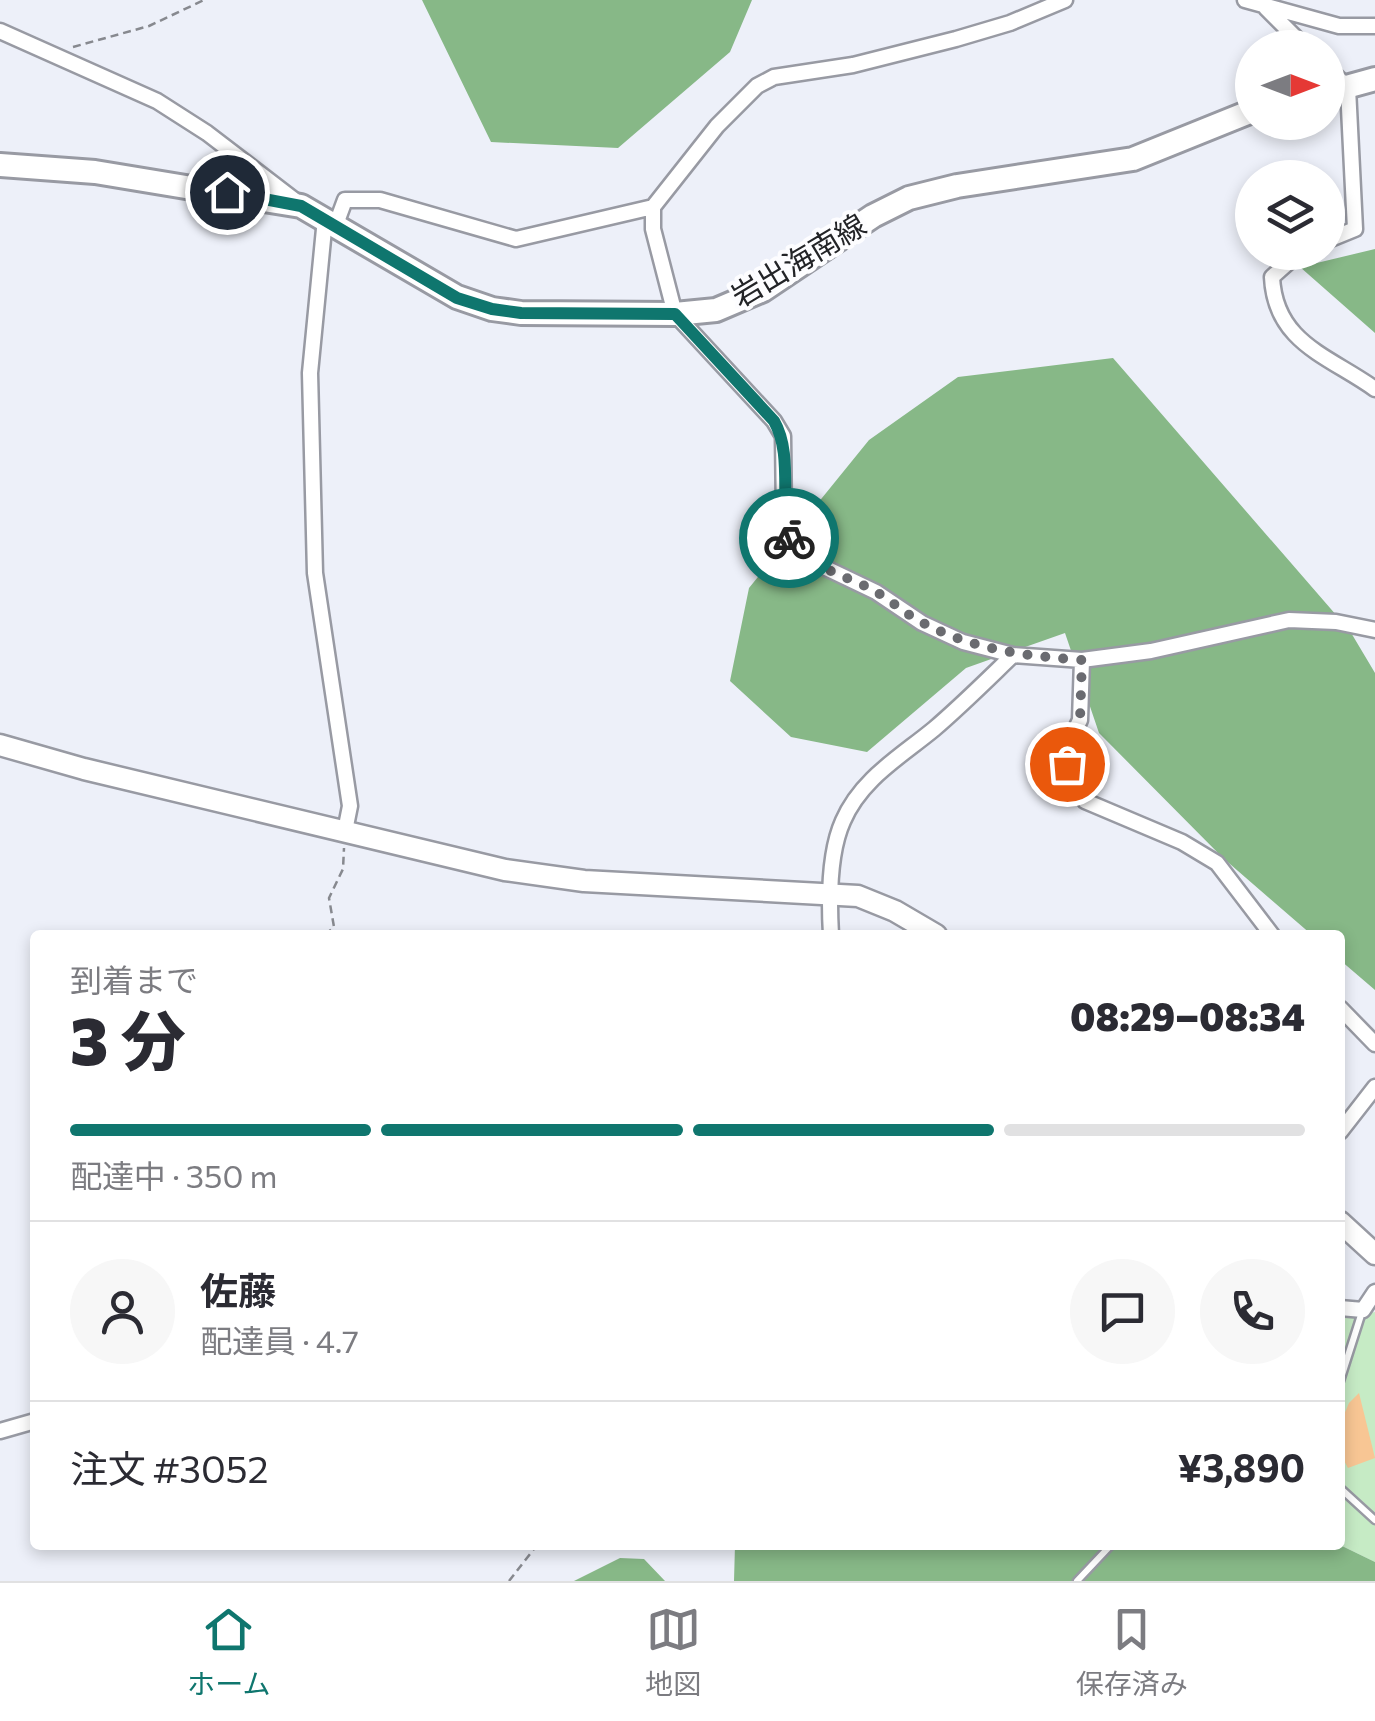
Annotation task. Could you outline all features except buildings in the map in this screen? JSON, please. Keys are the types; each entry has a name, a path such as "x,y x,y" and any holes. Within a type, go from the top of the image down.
{"main road":[{"path":"1345,88 1375,79"},
{"name":"岩出海南線","path":"0,165 95,172 301,206 457,298 492,309 521,313 675,314 716,310 763,290 873,216 908,198 957,186 1133,159 1235,118"}],"street":[{"path":"1065,0 1010,23 956,39 854,64 774,76 757,86 717,126 653,208 653,229 675,314 774,421 782,436 784,517 789,541 807,559 876,592 922,623 963,642 1013,655 1082,660 1151,651 1290,620 1336,622 1375,630"},
{"path":"1246,0 1339,26 1375,26"},
{"path":"1265,7 1288,30"},
{"path":"0,31 157,100 301,206"},
{"path":"1344,140 1355,229 1345,233"},
{"path":"345,832 350,806 315,574 311,391 324,229 335,227 345,200 380,200 516,238 653,208"},
{"path":"1280,270 1272,277 1273,305 1298,337 1326,361 1375,389"},
{"path":"831,930 828,892 840,826 867,783 956,709 1013,655"},
{"path":"1082,660 1080,720 1070,741 1067,764 1085,801 1182,842 1217,864 1268,930"},
{"path":"0,744 84,769 504,870 584,881 858,896 894,910 928,930"},
{"path":"1345,1013 1375,1044"},
{"path":"1345,1126 1375,1087"},
{"path":"1345,1227 1375,1254"},
{"path":"1345,1308 1363,1310 1375,1292"},
{"path":"1,1428 30,1422"}],"lane":[{"path":"1345,1366 1363,1310"},
{"path":"1345,1493 1375,1520"},
{"path":"1078,1581 1106,1550"}],"path":[{"path":"54,56 78,44 149,26 204,0"},
{"path":"331,930 334,927 329,898 343,869 345,832"},
{"path":"509,1581 533,1550"}],"green space":[{"path":"422,0 752,0 730,52 618,148 491,142"},
{"path":"1375,249 1375,333 1303,270 1345,270 1345,256"},
{"path":"1113,358 1350,631 1375,673 1375,990 1345,964 1345,930 1306,930 1223,858 1099,733 1065,633 966,668 867,752 791,737 730,681 749,588 869,440 958,377"},
{"path":"1375,1312 1375,1562 1345,1547 1345,1317"},
{"path":"1345,1547 1375,1562 1375,1581 734,1581 735,1550"},
{"path":"620,1558 644,1559 665,1581 574,1581"}],"way so far":[{"path":"789,538 807,559 876,592 922,623 963,642 1013,655 1082,660 1080,720 1070,741 1067,764"}],"route":[{"path":"227,192 301,206 457,298 492,309 521,313 675,314 774,421 782,436 784,517 789,538"}]}
